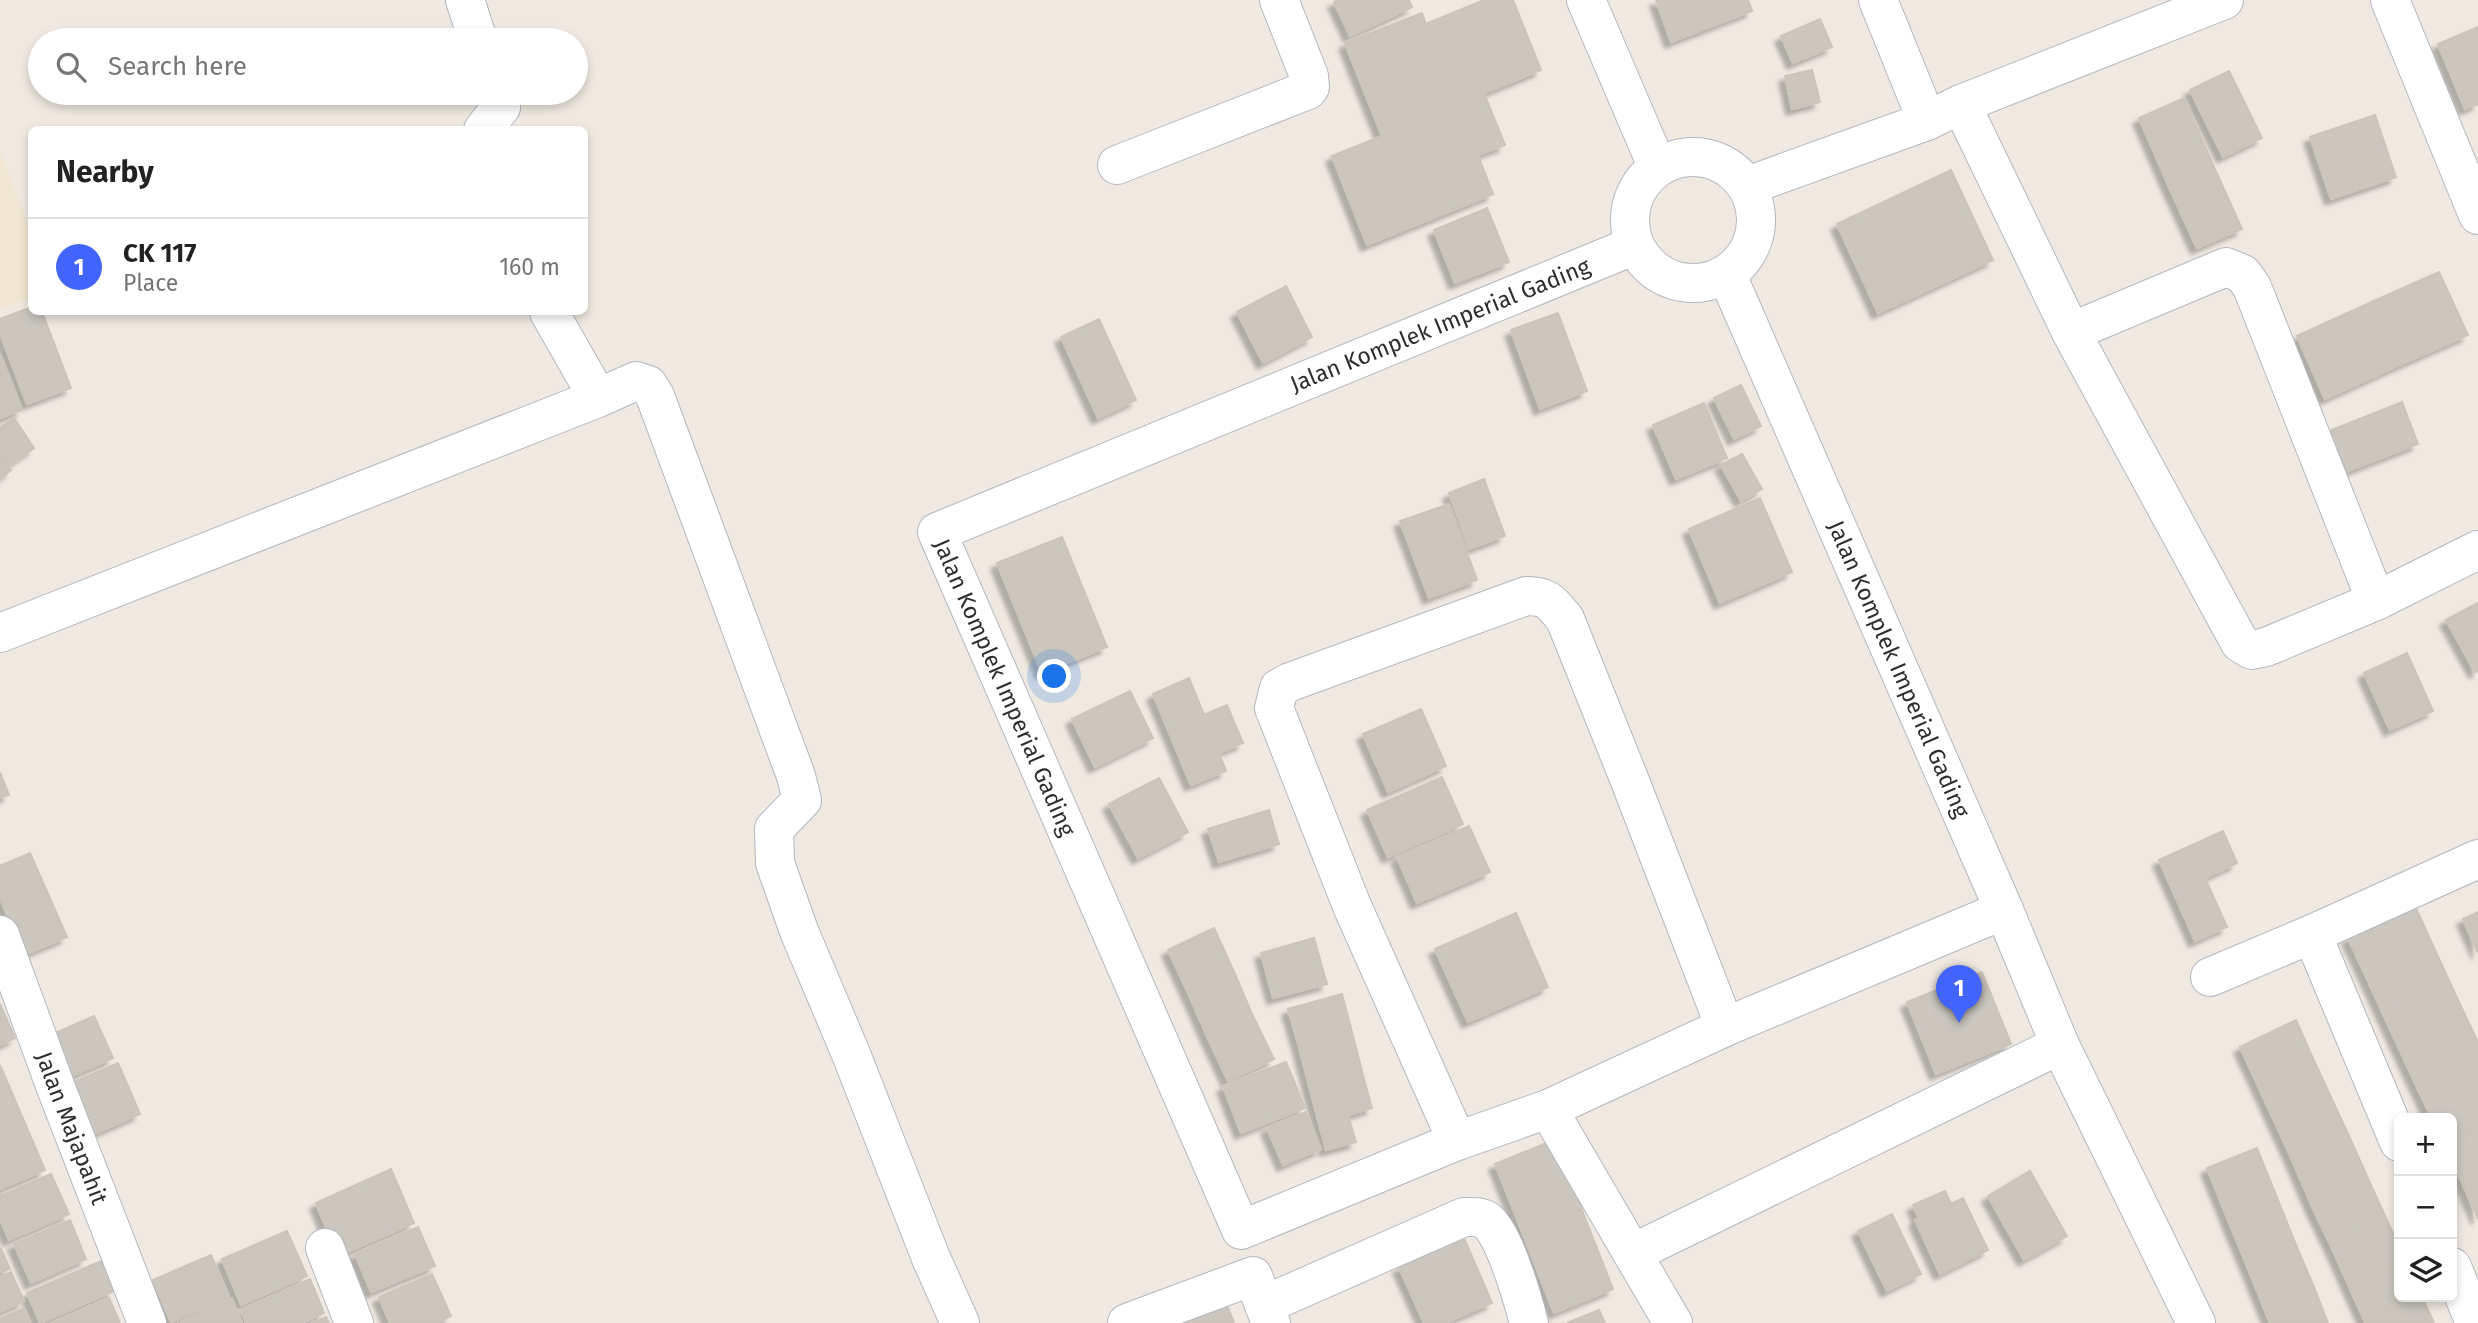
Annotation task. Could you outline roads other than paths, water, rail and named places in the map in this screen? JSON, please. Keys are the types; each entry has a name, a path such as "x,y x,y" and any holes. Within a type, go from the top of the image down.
{"street":[{"path":"465,0 474,28"},
{"path":"1117,165 1308,90 1309,76 1279,0"},
{"path":"1586,0 1657,166"},
{"path":"1878,0 1927,121"},
{"path":"1747,186 1927,121 2144,15 2224,0"},
{"path":"2390,0 2478,215"},
{"path":"1961,104 2071,332 2241,643 2252,649 2266,647 2376,601 2478,550"},
{"path":"486,126 500,105"},
{"path":"1689,155 1723,162 1747,186 1756,210 1755,235 1745,258 1727,275 1692,285 1657,274 1633,246 1628,216 1637,187 1657,166 1689,155"},
{"name":"Jalan Komplek Imperial Gading","path":"1633,246 937,532 1241,1230 1457,1141 1548,1109 1725,1027 2004,910"},
{"path":"2071,332 2226,267 2243,274 2252,287 2376,601"},
{"name":"Jalan Komplek Imperial Gading","path":"1727,275 2004,910 2060,1045 2196,1323"},
{"path":"551,315 598,398"},
{"path":"0,633 636,381 648,385 796,776 802,800 774,829 775,863 799,931 851,1054 931,1258 960,1323"},
{"path":"1457,1141 1352,906 1274,708 1279,688 1290,682 1526,596 1542,596 1553,604 1565,619 1725,1027"},
{"path":"2210,977 2478,859"},
{"path":"2312,933 2394,1130"},
{"name":"Jalan Majapahit","path":"0,935 147,1323"},
{"path":"1633,1253 2060,1045"},
{"path":"1548,1109 1673,1323"},
{"path":"1127,1323 1263,1301 1464,1217 1475,1216 1485,1219 1497,1233 1511,1265 1528,1323"},
{"path":"325,1248 354,1323"},
{"path":"2457,1279 2475,1323"}],"place":[{"name":"CK 117","path":"1959,1023"}]}
